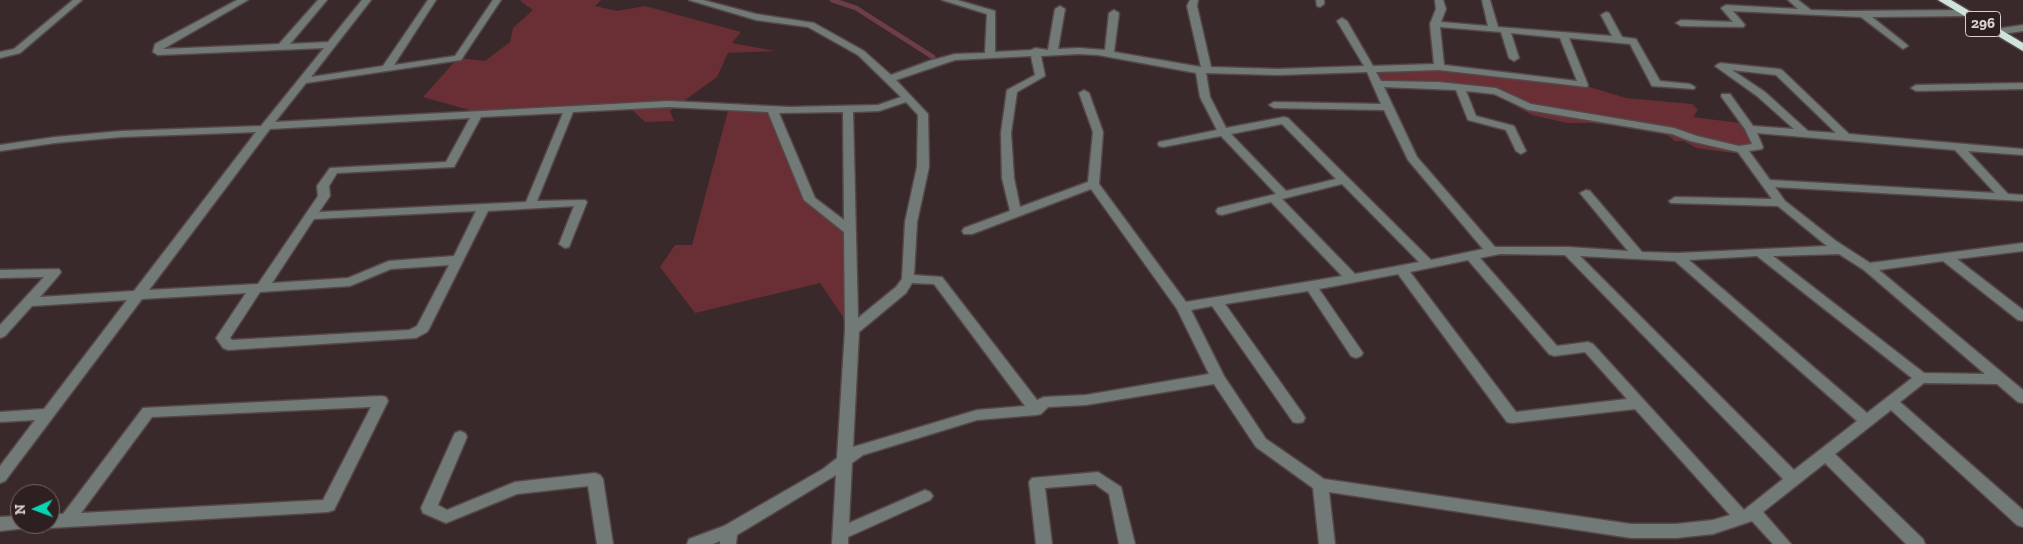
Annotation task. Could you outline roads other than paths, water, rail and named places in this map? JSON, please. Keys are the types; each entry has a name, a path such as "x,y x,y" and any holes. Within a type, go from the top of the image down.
{"highway":[{"name":"296","path":"1943,0 2023,48"}],"street":[{"path":"0,55 17,51 78,0"},
{"path":"244,0 158,46 158,52 331,45"},
{"path":"282,47 323,0"},
{"path":"0,477 265,127 367,0"},
{"path":"386,69 432,0"},
{"path":"302,81 458,58 497,0"},
{"path":"693,0 756,18 810,25 835,37 860,53 890,79 923,114 923,167 910,222 908,279 901,290 852,330"},
{"path":"946,0 980,8 992,13 990,54"},
{"path":"1194,0 1192,6 1204,70 1205,97 1223,132 1278,197 1352,279"},
{"path":"1438,0 1441,9 1434,24 1439,67"},
{"path":"1486,0 1514,58"},
{"path":"1735,0 1746,9"},
{"path":"1792,0 1810,13"},
{"path":"1681,23 1740,25 1726,8 1810,13 1965,13"},
{"path":"1053,51 1060,9"},
{"path":"1108,54 1114,13"},
{"path":"1863,14 1903,46"},
{"path":"1606,15 1618,39"},
{"path":"1342,21 1370,69 1412,158 1492,252"},
{"path":"1434,24 1633,41 1656,84 1690,87"},
{"path":"1996,32 2023,28"},
{"path":"890,79 932,63 955,57 1079,51 1204,70 1278,72 1439,67 1583,85 1562,34"},
{"path":"1016,213 1008,178 1006,133 1012,90 1040,76 1035,52"},
{"path":"1805,134 1761,94 1720,66 1779,72 1846,137"},
{"path":"1376,84 1460,88 1496,92 1528,107 1674,131 1694,139 1744,150"},
{"path":"1916,88 2023,86"},
{"path":"1460,88 1472,118 1510,128 1521,150"},
{"path":"1084,93 1098,132 1093,184 1183,307 1218,378 1261,443 1320,485 1631,531 1676,531 1713,527 1747,514 1920,378"},
{"path":"1726,96 1750,129 1758,146 1744,147 1744,150"},
{"path":"0,148 55,140 121,134 669,104 772,109 879,108 908,98"},
{"path":"1274,105 1388,106"},
{"path":"772,109 810,200 851,231"},
{"path":"848,109 852,330 843,460 840,539 925,496"},
{"path":"530,205 569,110"},
{"path":"477,115 450,165 334,170 323,186 324,196 223,338 228,345 411,335 422,329 484,207"},
{"path":"1163,144 1284,120 1428,264"},
{"path":"1750,129 2023,152"},
{"path":"1959,147 2005,196"},
{"path":"1744,150 1781,203 1841,250 1868,268 2023,398"},
{"path":"1222,211 1344,180"},
{"path":"1767,183 2023,198"},
{"path":"968,231 1093,184"},
{"path":"1586,194 1639,256"},
{"path":"1675,200 1781,203"},
{"path":"310,216 581,202 565,244"},
{"path":"1868,268 2023,247"},
{"path":"1183,307 1352,279 1492,252 1532,250 1678,257 1841,250"},
{"path":"1568,251 1793,479"},
{"path":"1760,252 1920,378 2000,379"},
{"path":"1470,256 1554,351 1588,347 1638,403 1747,514 1783,544"},
{"path":"1678,257 1867,421"},
{"path":"1946,257 2023,317"},
{"path":"28,302 350,282 389,265 458,260"},
{"path":"1402,270 1512,418 1638,403"},
{"path":"0,274 55,272 0,333"},
{"path":"908,279 938,280 1036,410"},
{"path":"1311,286 1356,353"},
{"path":"1216,302 1298,418"},
{"path":"695,544 729,538 828,473 843,460 858,452 977,415 1036,410 1044,402 1086,400 1218,378"},
{"path":"60,520 328,506 381,401 148,412 67,520"},
{"path":"1891,402 2023,520"},
{"path":"0,417 48,414"},
{"path":"460,437 429,508 446,517 514,488 595,479 605,544"},
{"path":"1825,454 1917,544"},
{"path":"1044,544 1037,482 1098,478 1116,490 1127,544"},
{"path":"1320,485 1327,544"}],"waterway":[{"path":"832,0 856,8 933,57"}]}
